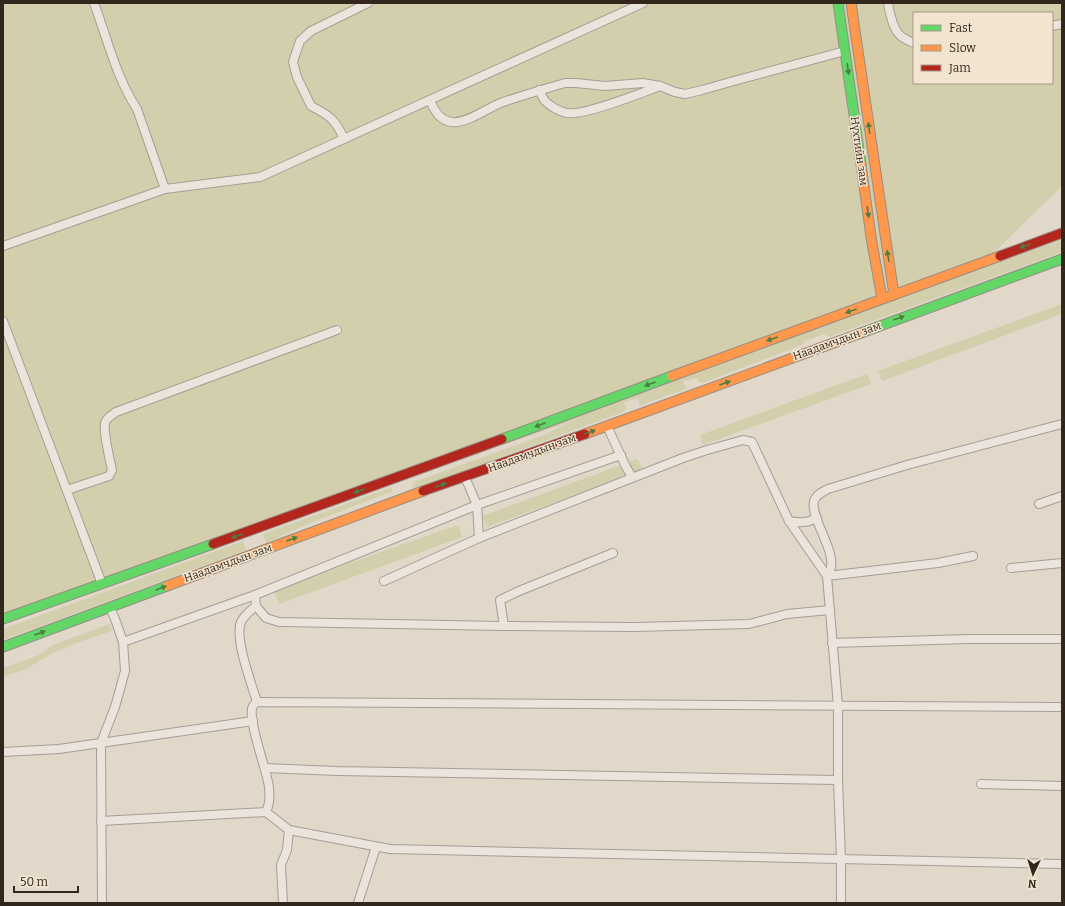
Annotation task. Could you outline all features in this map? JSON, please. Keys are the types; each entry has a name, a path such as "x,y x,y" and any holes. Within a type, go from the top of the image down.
{"main road":[{"name":"Нүхтийн зам","path":"838,3 871,237 882,299"},
{"name":"Нүхтийн зам","path":"851,3 894,295"},
{"name":"Наадамчдын зам","path":"3,619 102,584 400,488 465,477 608,426 701,392 814,337 882,299 1062,233"},
{"name":"Наадамчдын зам","path":"3,647 110,608 622,394 691,378 814,337 1062,259"},
{"path":"691,378 701,392"},
{"path":"622,394 632,403 631,417"}],"street":[{"path":"94,3 120,77 130,99 137,109 165,189"},
{"path":"344,139 339,127 332,118 325,112 311,106 297,77 293,62 300,41 311,31 368,3"},
{"path":"3,246 165,189 260,177 644,3"},
{"path":"888,3 888,9 898,33 903,38 913,43"},
{"path":"430,100 437,114 442,118 449,121 461,122 471,119 502,103 565,83 605,86 643,82 686,94 845,51"},
{"path":"539,90 546,102 567,113 592,109 660,86"},
{"path":"3,321 102,584"},
{"path":"67,490 109,476 112,470 105,434 105,423 109,417 116,412 337,330"},
{"path":"827,576 831,568 830,553 814,510 814,501 819,494 828,489 907,465 1062,424"},
{"path":"608,426 632,477"},
{"path":"384,581 479,538 632,477 707,450 743,440 749,441 754,445 789,521 827,576 838,706 838,780 842,859 841,903"},
{"path":"123,642 256,595 477,505 621,455"},
{"path":"465,477 477,505 479,538"},
{"path":"1039,504 1062,496"},
{"path":"789,521 800,523 810,522 817,518"},
{"path":"504,626 500,600 612,553"},
{"path":"827,576 938,563 973,556"},
{"path":"1011,568 1062,562"},
{"path":"256,595 256,606 266,618 279,622 634,627 749,624 787,614 830,610"},
{"path":"256,606 244,616 240,624 240,641 258,702"},
{"path":"102,903 101,743 115,707 125,671 123,642 110,608"},
{"path":"832,643 969,639 1062,639"},
{"path":"266,812 270,798 269,787 251,713 253,706 258,702 1062,707"},
{"path":"3,752 59,749 253,721"},
{"path":"265,768 337,771 838,780"},
{"path":"981,784 1062,786"},
{"path":"101,821 266,812 289,830 390,850 1062,864"},
{"path":"283,903 282,865 287,850 289,830"},
{"path":"358,903 376,847"}],"shaded area":[{"path":"3,3 1062,3 1062,186 975,271 1062,240 1062,252 829,337 824,334 805,341 803,345 703,383 699,382 696,378 683,382 688,388 639,406 637,398 624,403 626,409 623,412 415,489 412,488 414,482 541,436 576,420 3,616"},
{"path":"1062,304 1062,314 882,381 878,371"},
{"path":"867,374 871,384 703,445 700,435"},
{"path":"637,459 644,470 487,527 482,516"},
{"path":"392,487 391,492 305,525 266,543 263,534"},
{"path":"455,526 459,527 462,537 279,604 274,592 346,564"},
{"path":"243,541 246,550 3,640 3,629"},
{"path":"109,624 112,631 55,652 26,669 3,677 3,668 37,656 53,645"}],"traffic: fast":[{"path":"838,3 861,164"},
{"path":"861,333 1062,259"},
{"path":"502,439 672,376"},
{"path":"3,619 213,544"},
{"path":"3,647 167,586"}],"traffic: slow":[{"path":"851,3 894,295"},
{"path":"861,164 871,237 882,299"},
{"path":"672,376 1000,256"},
{"path":"585,434 861,333"},
{"path":"167,586 423,491"}],"traffic: jam":[{"path":"1000,256 1062,233"},
{"path":"423,491 585,434"},
{"path":"213,544 502,439"}]}
